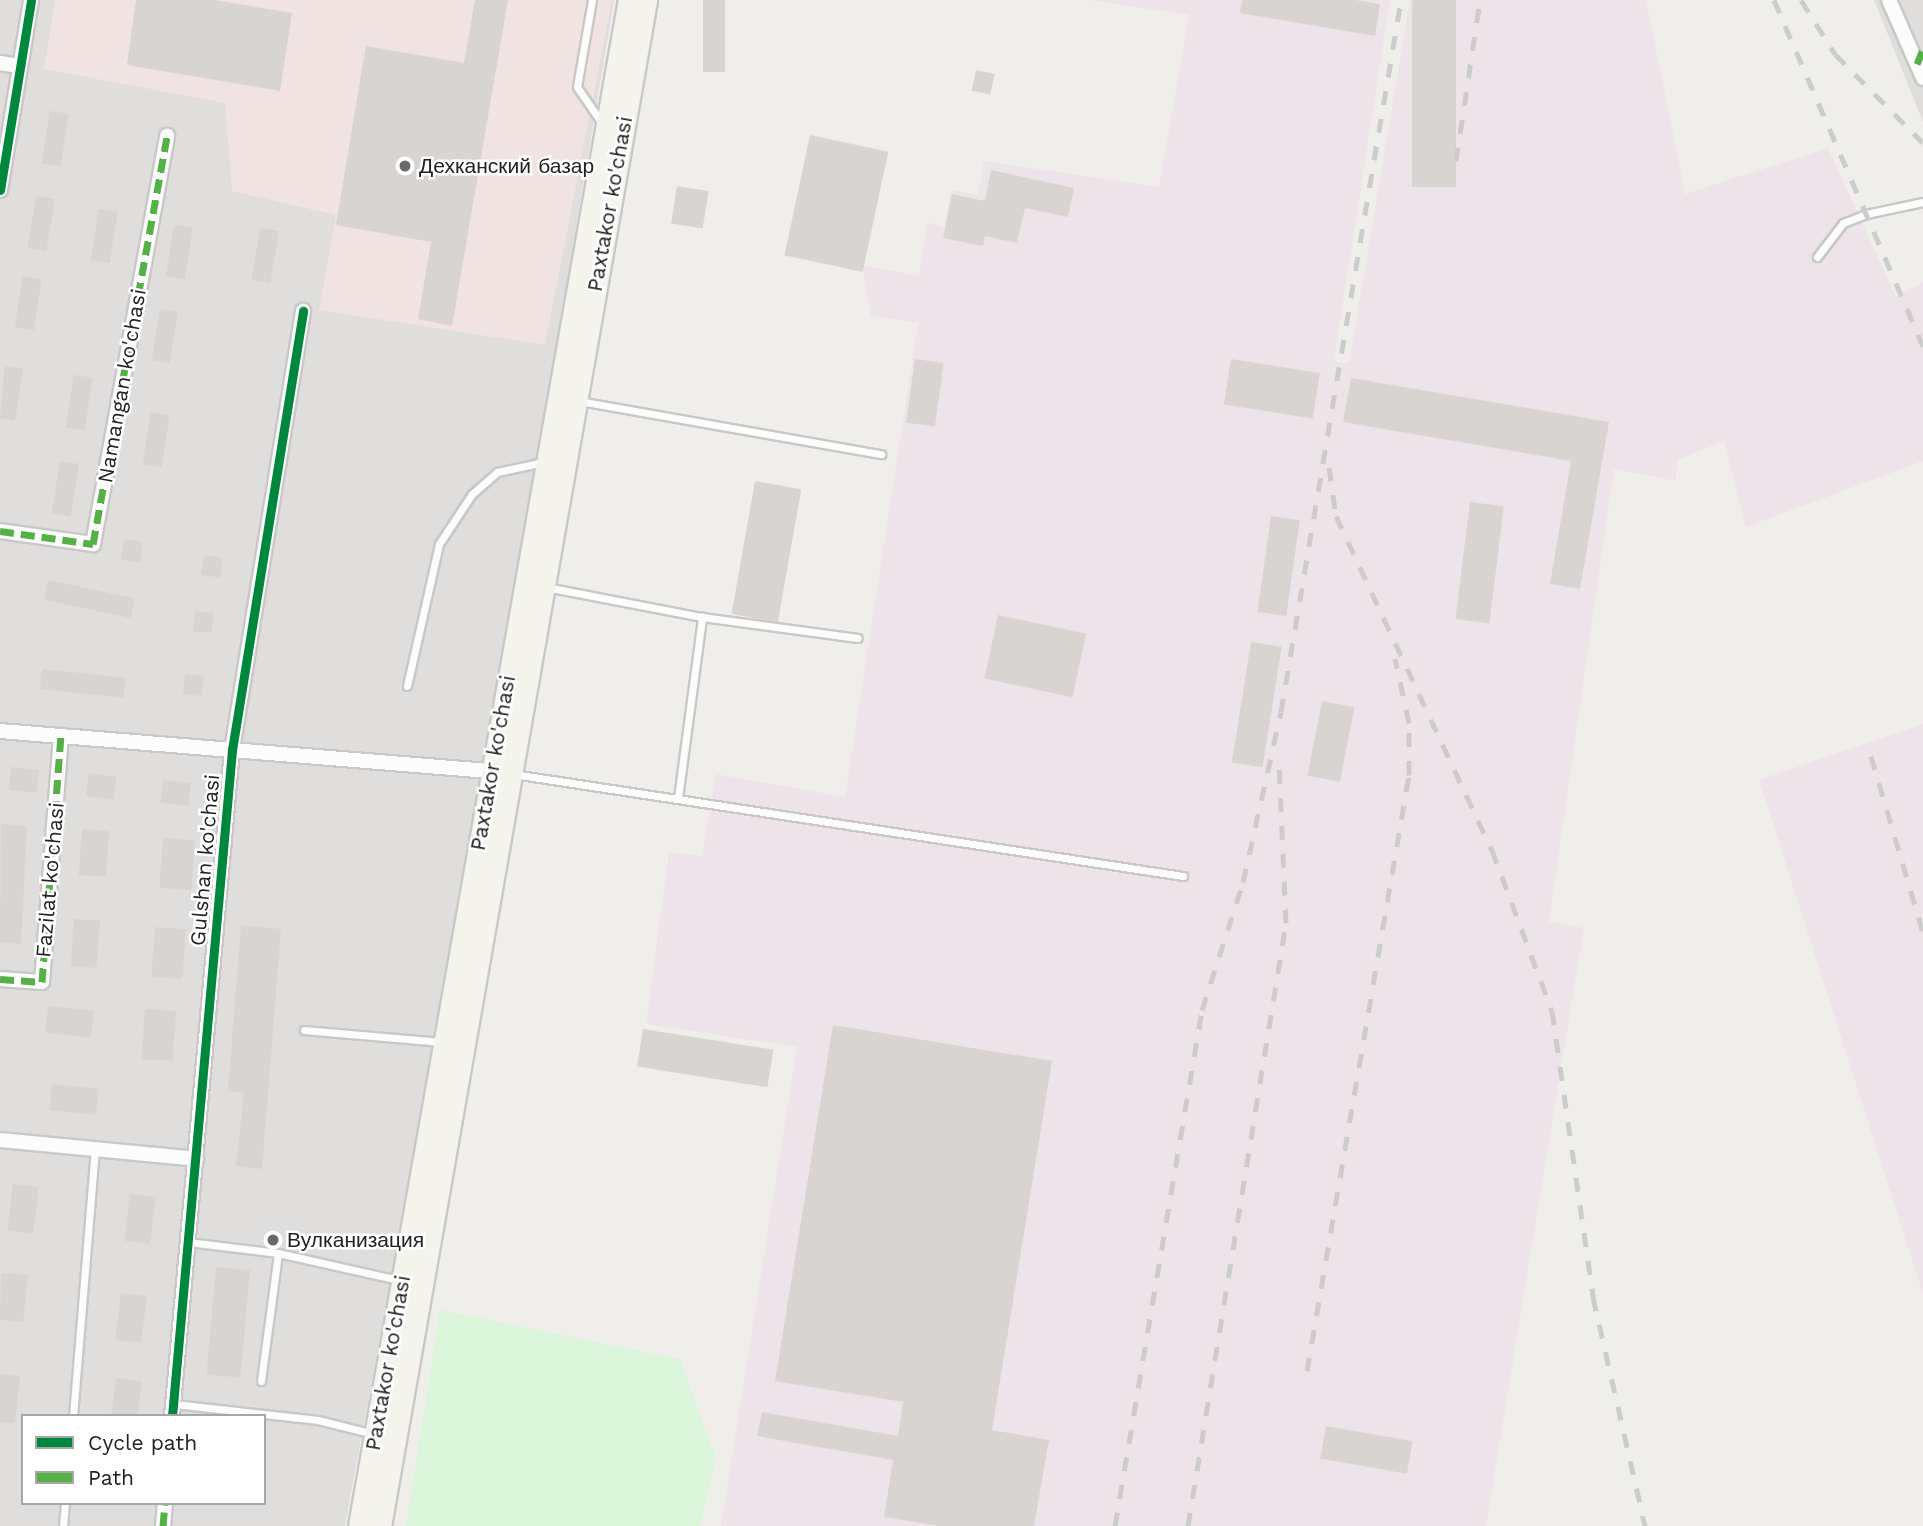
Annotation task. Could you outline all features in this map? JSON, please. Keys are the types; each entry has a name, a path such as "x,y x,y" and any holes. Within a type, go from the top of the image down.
{"main road":[{"name":"Paxtakor ko'chasi","path":"380,1526 548,461 629,0"},
{"name":"Paxtakor ko'chasi","path":"359,1526 445,1042 500,772 542,586 646,0"}],"street":[{"path":"0,190 31,0"},
{"path":"1889,0 1923,78"},
{"path":"1917,64 1923,49"},
{"path":"0,63 19,66"},
{"name":"Namangan ko'chasi","path":"0,531 93,544 167,136"},
{"name":"Gulshan ko'chasi","path":"173,1410 232,750 303,311"},
{"path":"0,731 500,772"},
{"name":"Fazilat ko'chasi","path":"0,979 42,982 61,736"},
{"path":"0,1140 195,1159"},
{"path":"163,1526 165,1505"}],"lane":[{"path":"592,0 577,87 605,128"},
{"path":"1817,257 1843,223 1866,214 1923,202"},
{"path":"575,400 881,454"},
{"path":"407,687 439,544 472,494 497,472 548,461"},
{"path":"542,586 702,617 858,638"},
{"path":"678,799 702,617"},
{"path":"500,772 1183,876"},
{"path":"304,1030 445,1042"},
{"path":"73,1414 95,1149"},
{"path":"188,1242 278,1254 403,1281"},
{"path":"261,1381 278,1254"},
{"path":"173,1410 231,1414"},
{"path":"266,1416 318,1420 374,1434"},
{"path":"63,1526 65,1505"}],"shaded area":[{"path":"0,0 614,0 493,725 345,1526 0,1526"},
{"name":"Дехканский базар","path":"55,0 612,0 545,345 319,310 336,215 232,191 225,103 44,69"},
{"path":"1089,0 1390,0 1334,361 1349,363 1410,0 1646,0 1685,194 1828,148 1896,297 1923,282 1923,461 1746,527 1724,441 1677,460 1676,481 1614,469 1549,922 1584,928 1486,1526 721,1526 797,1047 646,1024 669,852 702,856 716,774 845,797 918,323 871,316 862,265 919,276 927,222 944,228 951,190 978,195 984,161 1159,187 1189,15"},
{"path":"1874,0 1923,0 1923,122"},
{"path":"1923,724 1923,1294 1759,780"}],"green space":[{"path":"440,1310 680,1359 716,1459 700,1526 406,1526"}],"building":[{"path":"136,0 214,0 292,13 280,91 127,65"},
{"path":"475,0 508,0 452,326 418,319 431,242 336,225 366,46 464,63"},
{"path":"703,0 725,0 725,72 703,72"},
{"path":"1242,0 1355,0 1380,4 1375,36 1240,13"},
{"path":"1412,0 1456,0 1456,187 1412,187"},
{"path":"976,70 995,74 990,94 972,91"},
{"path":"50,111 69,114 60,166 42,163"},
{"path":"810,135 888,152 863,272 784,255"},
{"path":"991,170 1074,188 1068,217 1025,208 1017,243 985,236 983,246 943,238 952,194 985,201"},
{"path":"677,186 709,191 703,229 671,224"},
{"path":"36,196 55,199 46,251 28,248"},
{"path":"99,209 118,212 110,263 91,260"},
{"path":"174,225 193,228 185,279 166,276"},
{"path":"260,228 279,231 270,283 252,280"},
{"path":"23,276 42,279 34,330 15,327"},
{"path":"160,309 178,312 170,363 152,360"},
{"path":"915,359 944,363 935,426 906,422"},
{"path":"1231,359 1320,373 1313,419 1224,404"},
{"path":"5,366 23,369 15,421 0,418"},
{"path":"74,375 93,378 84,430 66,427"},
{"path":"1351,378 1609,422 1580,589 1550,584 1571,461 1343,422"},
{"path":"151,412 170,415 161,467 143,464"},
{"path":"60,461 79,464 70,516 52,513"},
{"path":"755,481 801,489 778,622 732,614"},
{"path":"1470,502 1504,506 1489,623 1456,619"},
{"path":"1271,516 1300,520 1286,616 1258,612"},
{"path":"124,539 143,542 139,563 121,560"},
{"path":"204,555 223,558 220,578 201,575"},
{"path":"48,580 135,599 131,618 44,600"},
{"path":"195,611 214,613 212,633 193,631"},
{"path":"998,615 1086,634 1073,697 984,679"},
{"path":"1251,642 1282,647 1263,767 1232,762"},
{"path":"42,669 126,678 123,698 40,689"},
{"path":"185,674 204,676 202,696 183,694"},
{"path":"1322,701 1354,707 1340,782 1307,776"},
{"path":"11,767 39,770 36,793 9,790"},
{"path":"89,773 117,777 114,800 86,796"},
{"path":"163,780 191,783 188,806 161,803"},
{"path":"1,824 27,826 21,944 0,942"},
{"path":"82,829 109,831 106,877 79,875"},
{"path":"163,838 195,840 191,890 160,888"},
{"path":"74,919 100,921 97,968 71,966"},
{"path":"241,925 281,929 262,1169 236,1166 244,1092 228,1091"},
{"path":"155,927 186,929 182,979 152,977"},
{"path":"48,1006 94,1011 91,1038 45,1033"},
{"path":"145,1009 176,1011 172,1061 142,1059"},
{"path":"833,1025 1052,1061 992,1430 1049,1440 1034,1526 938,1526 884,1517 893,1460 757,1436 762,1412 898,1436 903,1402 775,1381"},
{"path":"643,1029 773,1050 767,1087 637,1067"},
{"path":"52,1084 99,1089 96,1115 49,1110"},
{"path":"13,1184 39,1187 33,1234 7,1231"},
{"path":"130,1194 156,1197 150,1244 124,1241"},
{"path":"216,1267 250,1270 240,1378 207,1375"},
{"path":"1,1273 28,1275 23,1322 0,1320"},
{"path":"121,1293 147,1296 141,1343 115,1340"},
{"path":"0,1374 20,1376 15,1423 0,1422"},
{"path":"116,1378 142,1381 138,1414 112,1414"},
{"path":"1326,1426 1413,1441 1407,1474 1320,1458"}],"railway":[{"path":"1115,1526 1202,1010 1243,882 1281,712 1401,0"},
{"path":"1456,161 1480,0"},
{"path":"1774,0 1923,346"},
{"path":"1801,0 1835,54 1923,143"},
{"path":"1329,467 1336,516 1492,850 1552,1011 1593,1297 1645,1526"},
{"path":"1307,1371 1409,775 1409,723 1395,659"},
{"path":"1871,756 1923,933"},
{"path":"1188,1526 1286,923 1279,761"}],"marked path":[{"path":"1917,64 1923,49"},
{"path":"0,531 93,544 167,136"},
{"path":"0,979 42,982 61,736"},
{"path":"163,1526 165,1505"}],"cycle path":[{"path":"0,190 31,0"},
{"path":"172,1414 232,750 303,311"}],"place":[{"name":"Дехканский базар","path":"405,166"},
{"name":"Вулканизация","path":"273,1240"}]}
